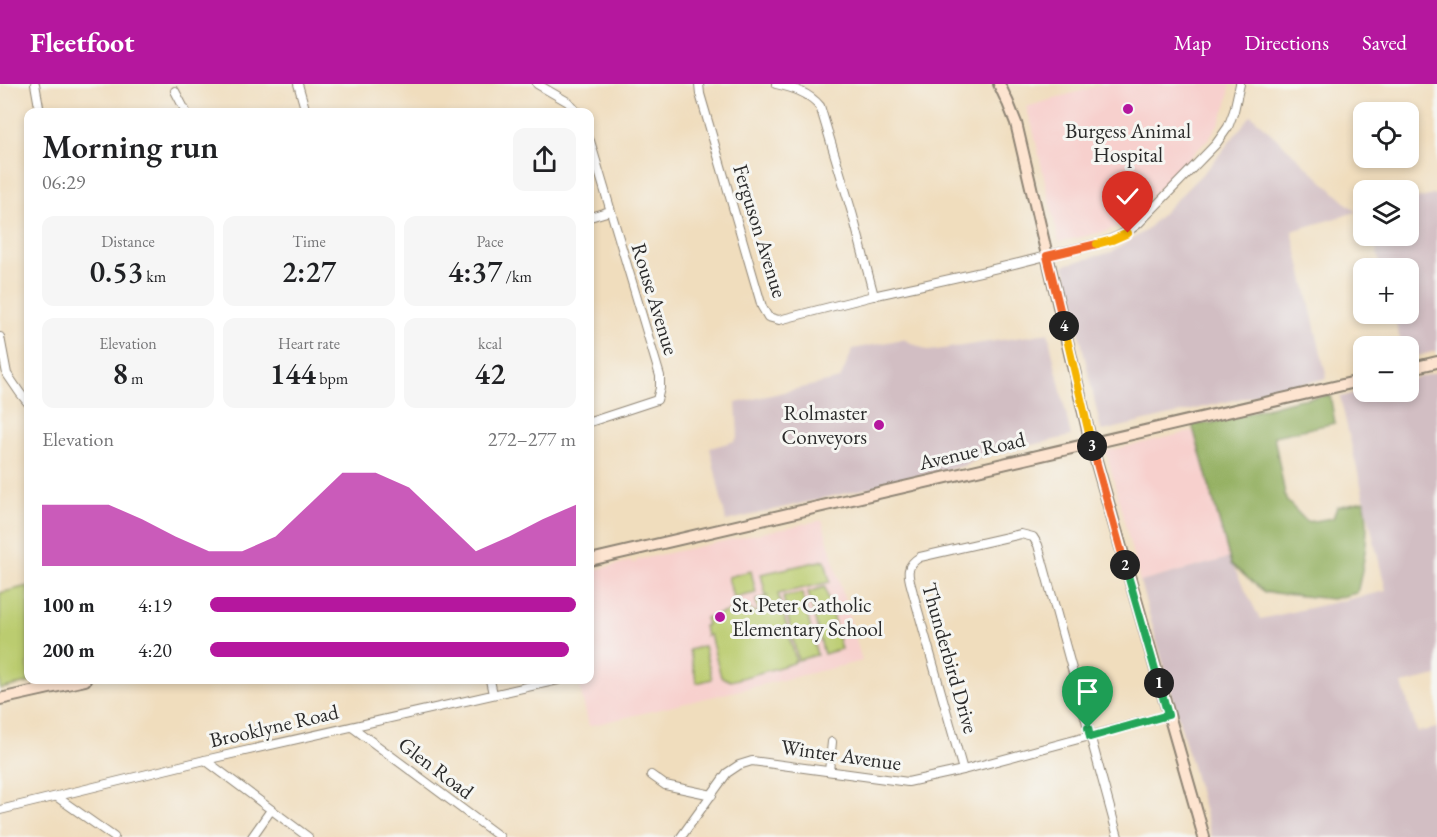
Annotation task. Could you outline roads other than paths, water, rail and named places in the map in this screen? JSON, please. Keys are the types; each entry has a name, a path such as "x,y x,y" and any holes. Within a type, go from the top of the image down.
{"street":[{"path":"34,84 39,108"},
{"path":"298,84 305,108"},
{"path":"537,84 568,102 573,108"},
{"name":"Ferguson Avenue","path":"699,84 762,307 768,317 779,320 1030,261 1112,240 1128,233 1216,144 1228,127 1240,84"},
{"path":"776,84 807,94 820,106 874,296"},
{"path":"999,84 1016,123 1091,443 1204,837"},
{"path":"175,91 184,108"},
{"name":"Rouse Avenue","path":"594,155 660,376 657,400 594,421"},
{"path":"594,216 610,211"},
{"path":"0,337 7,374 24,398"},
{"path":"1419,366 1437,362"},
{"name":"Avenue Road","path":"594,559 1353,383"},
{"name":"Thunderbird Drive","path":"963,770 908,571 912,562 920,557 1020,534 1033,537 1038,545 1118,837"},
{"path":"0,699 67,684"},
{"path":"491,684 492,694"},
{"name":"Brooklyne Road","path":"0,810 205,760 539,684"},
{"name":"Winter Avenue","path":"681,837 727,773 739,765 752,761 908,782 963,770 1168,715"},
{"name":"Glen Road","path":"352,727 500,837"},
{"path":"829,771 832,742"},
{"path":"205,760 308,837"},
{"path":"651,775 665,786 712,795"},
{"path":"57,797 114,837"},
{"path":"252,837 271,810"}],"place":[{"name":"Burgess Animal Hospital","path":"1128,109"},
{"name":"Rolmaster Conveyors","path":"879,425"},
{"name":"St. Peter Catholic Elementary School","path":"720,617"}]}
